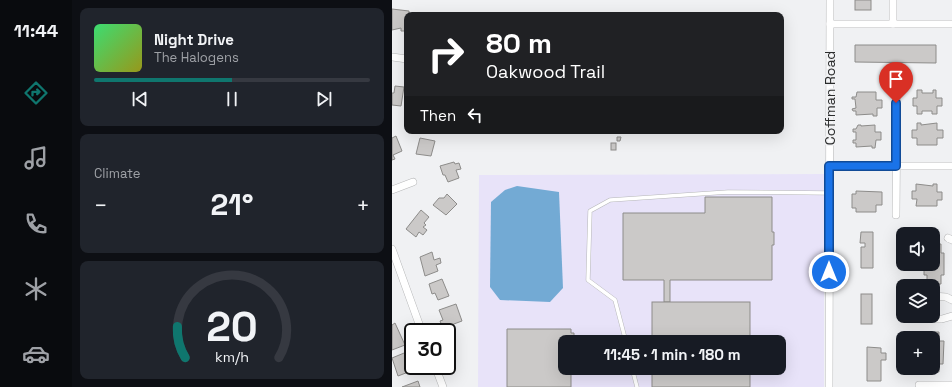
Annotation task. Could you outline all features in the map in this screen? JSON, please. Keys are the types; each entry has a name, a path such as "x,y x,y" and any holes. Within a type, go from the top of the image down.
{"street":[{"name":"Coffman Road","path":"828,387 830,0"},
{"path":"893,0 893,24"},
{"path":"830,24 952,24"},
{"path":"392,57 404,59"},
{"path":"896,90 896,215"},
{"path":"829,166 952,166"},
{"path":"392,190 413,182"},
{"path":"392,249 419,323"},
{"path":"940,296 952,300"},
{"path":"940,319 952,316"},
{"path":"438,375 442,387"},
{"path":"919,385 952,385"}],"lane":[{"path":"624,335 615,300 588,280 590,210 610,200 728,192 829,193"},
{"path":"634,375 637,387"}],"shaded area":[{"path":"824,174 824,387 478,387 479,175"}],"water":[{"path":"517,186 559,192 563,288 550,302 500,300 490,287 491,202 505,190"}],"building":[{"path":"855,0 871,0 871,10 855,10"},
{"path":"392,9 409,11 404,12 404,31 401,31 401,28 392,30"},
{"path":"855,45 936,45 936,63 855,62"},
{"path":"395,86 404,87 401,106 392,105 392,93 394,93"},
{"path":"917,90 922,90 922,93 933,93 933,90 936,90 936,98 942,98 942,106 937,106 937,114 932,114 932,111 922,111 922,114 917,114 917,106 913,106 913,98 917,98"},
{"path":"857,92 876,92 876,100 882,100 882,108 877,108 877,116 873,116 873,114 856,115 856,111 853,111 852,109 856,108 855,99 852,99 852,97 856,97"},
{"path":"917,123 921,123 921,125 937,123 937,130 943,130 943,138 937,138 937,145 917,145 917,138 912,138 912,130 917,130"},
{"path":"858,125 875,125 875,132 881,132 881,140 876,140 875,148 872,148 872,146 856,147 856,143 853,143 853,140 856,140 856,132 853,132 853,129 856,129"},
{"path":"396,136 402,151 393,155 395,159 392,160 392,138"},
{"path":"617,137 621,137 620,141 617,141"},
{"path":"420,138 435,141 431,156 416,154"},
{"path":"611,143 616,143 616,150 611,150"},
{"path":"454,162 455,164 459,163 461,169 456,170 459,178 448,182 445,175 443,175 440,166"},
{"path":"916,184 933,186 933,184 937,184 937,192 942,192 942,200 937,200 937,206 916,206 917,199 912,199 912,191 916,191"},
{"path":"856,191 882,192 882,205 876,205 876,212 856,212 856,208 852,208 852,194 856,194"},
{"path":"447,194 457,204 446,215 433,205 439,198 444,198"},
{"path":"705,197 772,197 772,232 774,232 774,245 772,245 772,280 670,280 670,302 664,302 664,280 623,280 623,213 705,213"},
{"path":"421,210 429,217 424,223 426,225 423,227 427,230 423,235 419,232 416,237 406,229"},
{"path":"861,232 873,232 873,268 861,268 861,247 865,247 865,243 860,243"},
{"path":"941,244 941,253 944,253 944,275 941,275 941,284 940,279 927,279 927,275 924,275 924,271 940,271"},
{"path":"432,252 434,260 440,258 441,263 436,265 438,271 425,276 420,257"},
{"path":"442,279 449,296 438,300 435,293 432,294 429,284"},
{"path":"861,294 872,294 872,324 861,324"},
{"path":"652,302 750,302 750,335 652,335"},
{"path":"456,304 462,321 456,323 441,323 440,321 443,320 439,310"},
{"path":"395,323 404,345 392,350 392,325"},
{"path":"507,329 571,329 571,333 574,333 574,335 558,335 558,375 571,375 571,387 507,387"},
{"path":"940,341 944,341 943,364 940,364"},
{"path":"867,347 881,348 881,353 886,353 886,360 881,360 881,381 867,381"},
{"path":"404,353 404,374 398,376 392,358"},
{"path":"652,375 750,375 750,387 652,387"},
{"path":"418,381 420,387 402,387"}],"route":[{"path":"829,272 829,166 896,166 896,103"}]}
